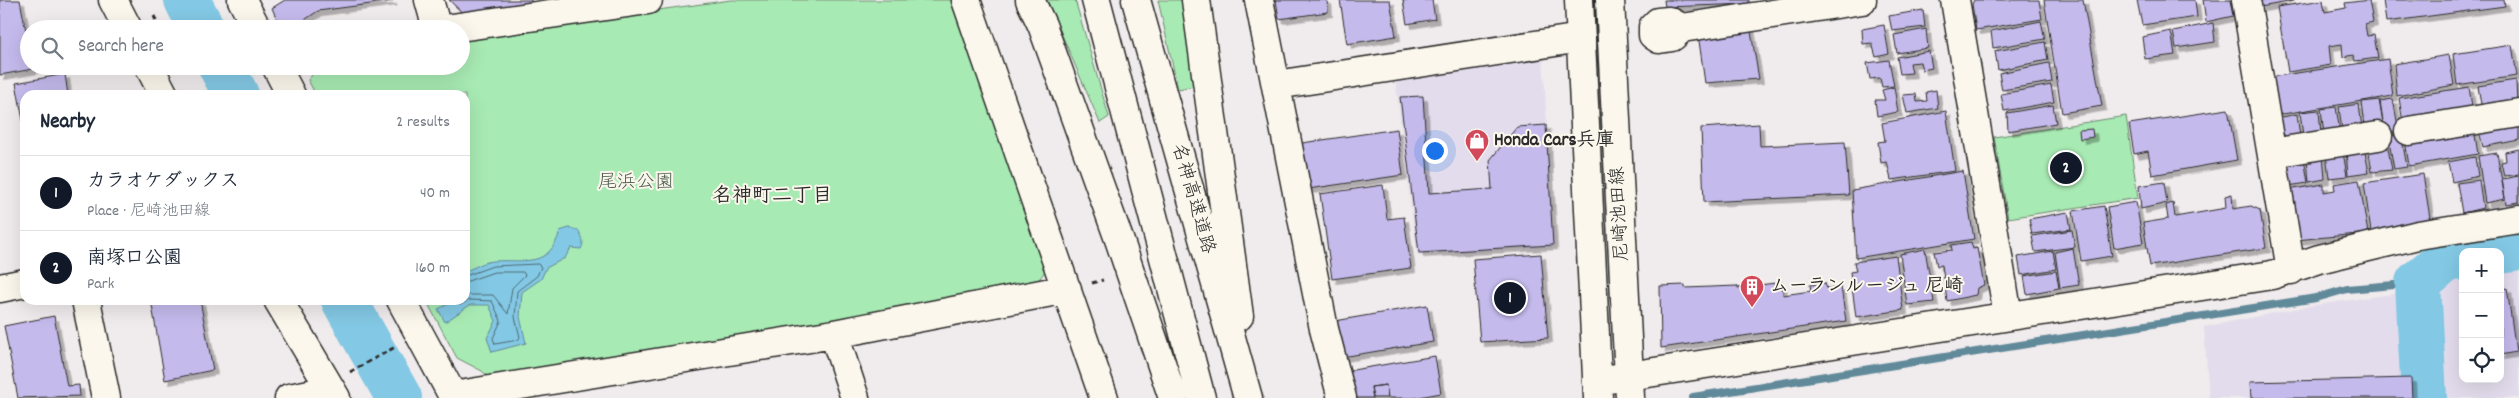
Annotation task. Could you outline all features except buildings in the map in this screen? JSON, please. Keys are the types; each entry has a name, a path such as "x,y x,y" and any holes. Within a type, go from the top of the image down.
{"main road":[{"path":"113,0 123,20"},
{"path":"242,0 252,20"},
{"path":"429,0 435,20"},
{"path":"470,26 648,0"},
{"path":"966,0 1104,398"},
{"path":"1030,0 1042,25 1117,233 1173,398"},
{"path":"1096,0 1201,398"},
{"name":"名神高速道路","path":"1136,0 1249,398"},
{"path":"1196,0 1249,398"},
{"path":"1259,0 1324,329 1342,398"},
{"name":"尼崎池田線","path":"1579,0 1597,390"},
{"name":"尼崎池田線","path":"1610,0 1630,387"},
{"path":"1682,28 1862,0"},
{"path":"1955,0 2008,316"},
{"path":"2246,0 2272,153 2296,268"},
{"path":"1276,85 1581,38"},
{"path":"154,75 161,90"},
{"path":"281,75 288,90"},
{"path":"2409,132 2519,113"},
{"path":"2272,153 2378,136"},
{"path":"1597,390 1630,387 2008,316 2272,275 2320,259 2418,235 2519,219"},
{"path":"0,288 20,284"},
{"path":"404,305 454,397 834,334 1067,289"},
{"path":"87,305 106,398"},
{"path":"281,305 337,388 290,398"},
{"path":"834,334 855,398"}],"path":[{"path":"337,388 400,344"}],"shaded area":[{"name":"Honda Cars兵庫","path":"1543,58 1554,247 1417,255 1395,77"},
{"path":"2519,253 2519,398 2209,398 2204,327 2310,306 2433,288 2439,274 2449,263 2459,262 2459,383 2504,383 2504,255"}],"green space":[{"name":"尾浜公園","path":"731,0 955,0 1046,270 1034,286 490,379 482,371 457,358 429,305 470,305 470,90 313,90 308,80 312,75 470,75 470,36"},
{"path":"1047,0 1075,0 1109,117 1100,123"},
{"path":"1158,0 1187,0 1199,85 1178,89"},
{"path":"2126,116 2138,198 2008,218 1994,137"}],"water":[{"path":"569,228 579,231 583,242 581,249 571,248 565,258 546,268 541,279 522,292 520,317 526,343 492,352 487,338 496,321 489,305 470,305 470,269 491,261 525,261 542,257 555,243 560,231"},
{"path":"446,305 470,305 445,322 438,309"}],"waterway":[{"path":"187,0 197,20"},
{"path":"226,75 233,90"},
{"path":"2504,250 2519,248"},
{"path":"2424,398 2418,283 2446,259 2459,257"},
{"path":"1693,397 2316,298 2347,289 2418,283"},
{"path":"347,305 399,398"}],"place":[{"name":"Honda Cars兵庫","path":"1477,162"},
{"name":"南塚口公園","path":"2066,168"},
{"name":"カラオケダックス","path":"1510,298"},
{"name":"ムーランルージュ 尼崎","path":"1752,308"}],"district":[{"name":"名神町二丁目","path":"772,197"}]}
